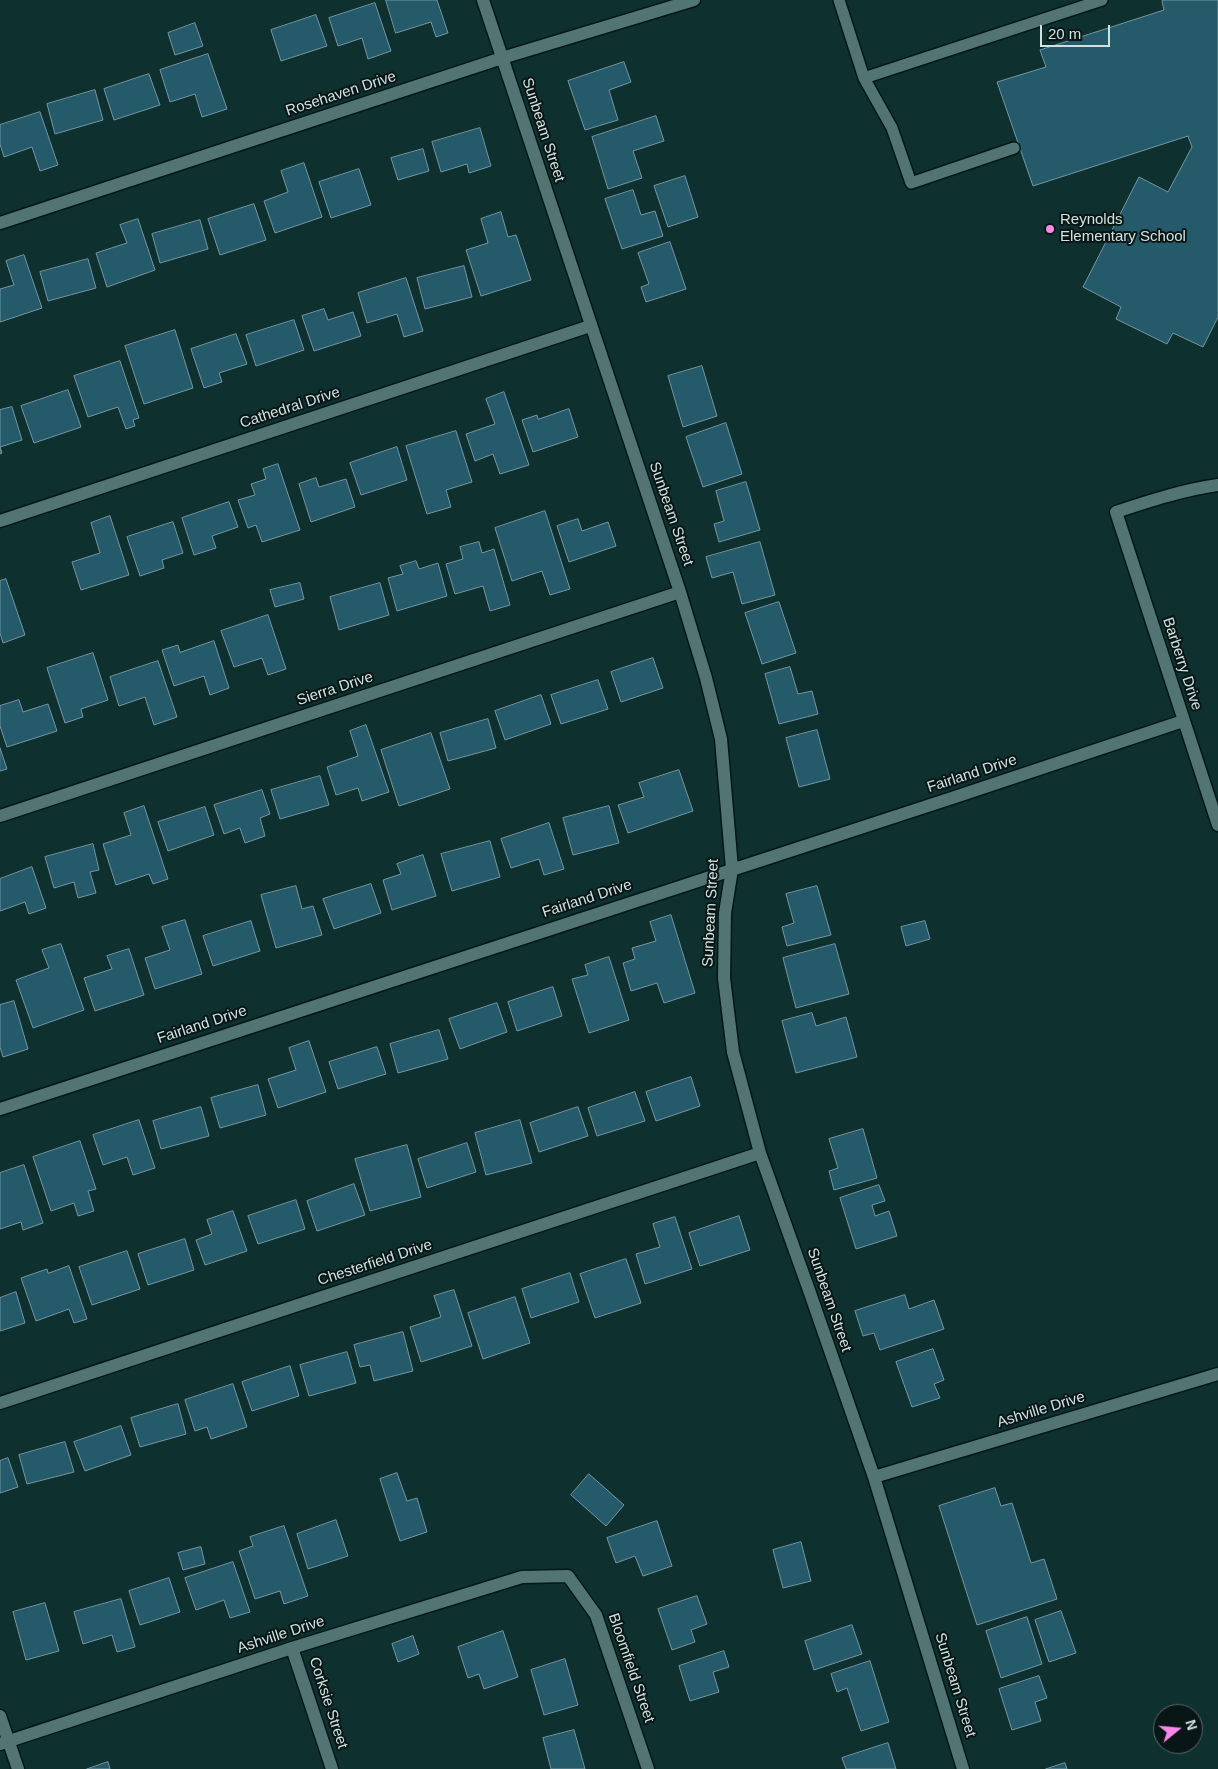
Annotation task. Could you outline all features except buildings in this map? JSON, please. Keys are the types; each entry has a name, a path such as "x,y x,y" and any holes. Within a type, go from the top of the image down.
{"street":[{"name":"Sunbeam Street","path":"483,0 680,592 706,678 721,739 732,869 725,913 724,978 733,1052 760,1153 874,1477 963,1769"},
{"name":"Rosehaven Drive","path":"0,222 502,58 694,0"},
{"name":"Cathedral Drive","path":"0,521 590,326"},
{"name":"Barberry Drive","path":"1218,485 1188,490 1116,512 1218,825"},
{"name":"Sierra Drive","path":"0,816 680,592"},
{"name":"Fairland Drive","path":"0,1109 1183,721"},
{"name":"Chesterfield Drive","path":"0,1403 760,1153"},
{"name":"Ashville Drive","path":"874,1477 1218,1374"},
{"name":"Ashville Drive","path":"4,1742 292,1648 522,1577 568,1576 572,1582"},
{"name":"Bloomfield Street","path":"572,1582 596,1615 648,1769"},
{"name":"Corksie Street","path":"292,1648 332,1769"},
{"path":"0,1716 4,1742 18,1769"}],"lane":[{"path":"839,0 864,78 892,128 912,183 1014,148"},
{"path":"864,78 1102,0"}],"place":[{"name":"Reynolds Elementary School","path":"1050,229"}]}
